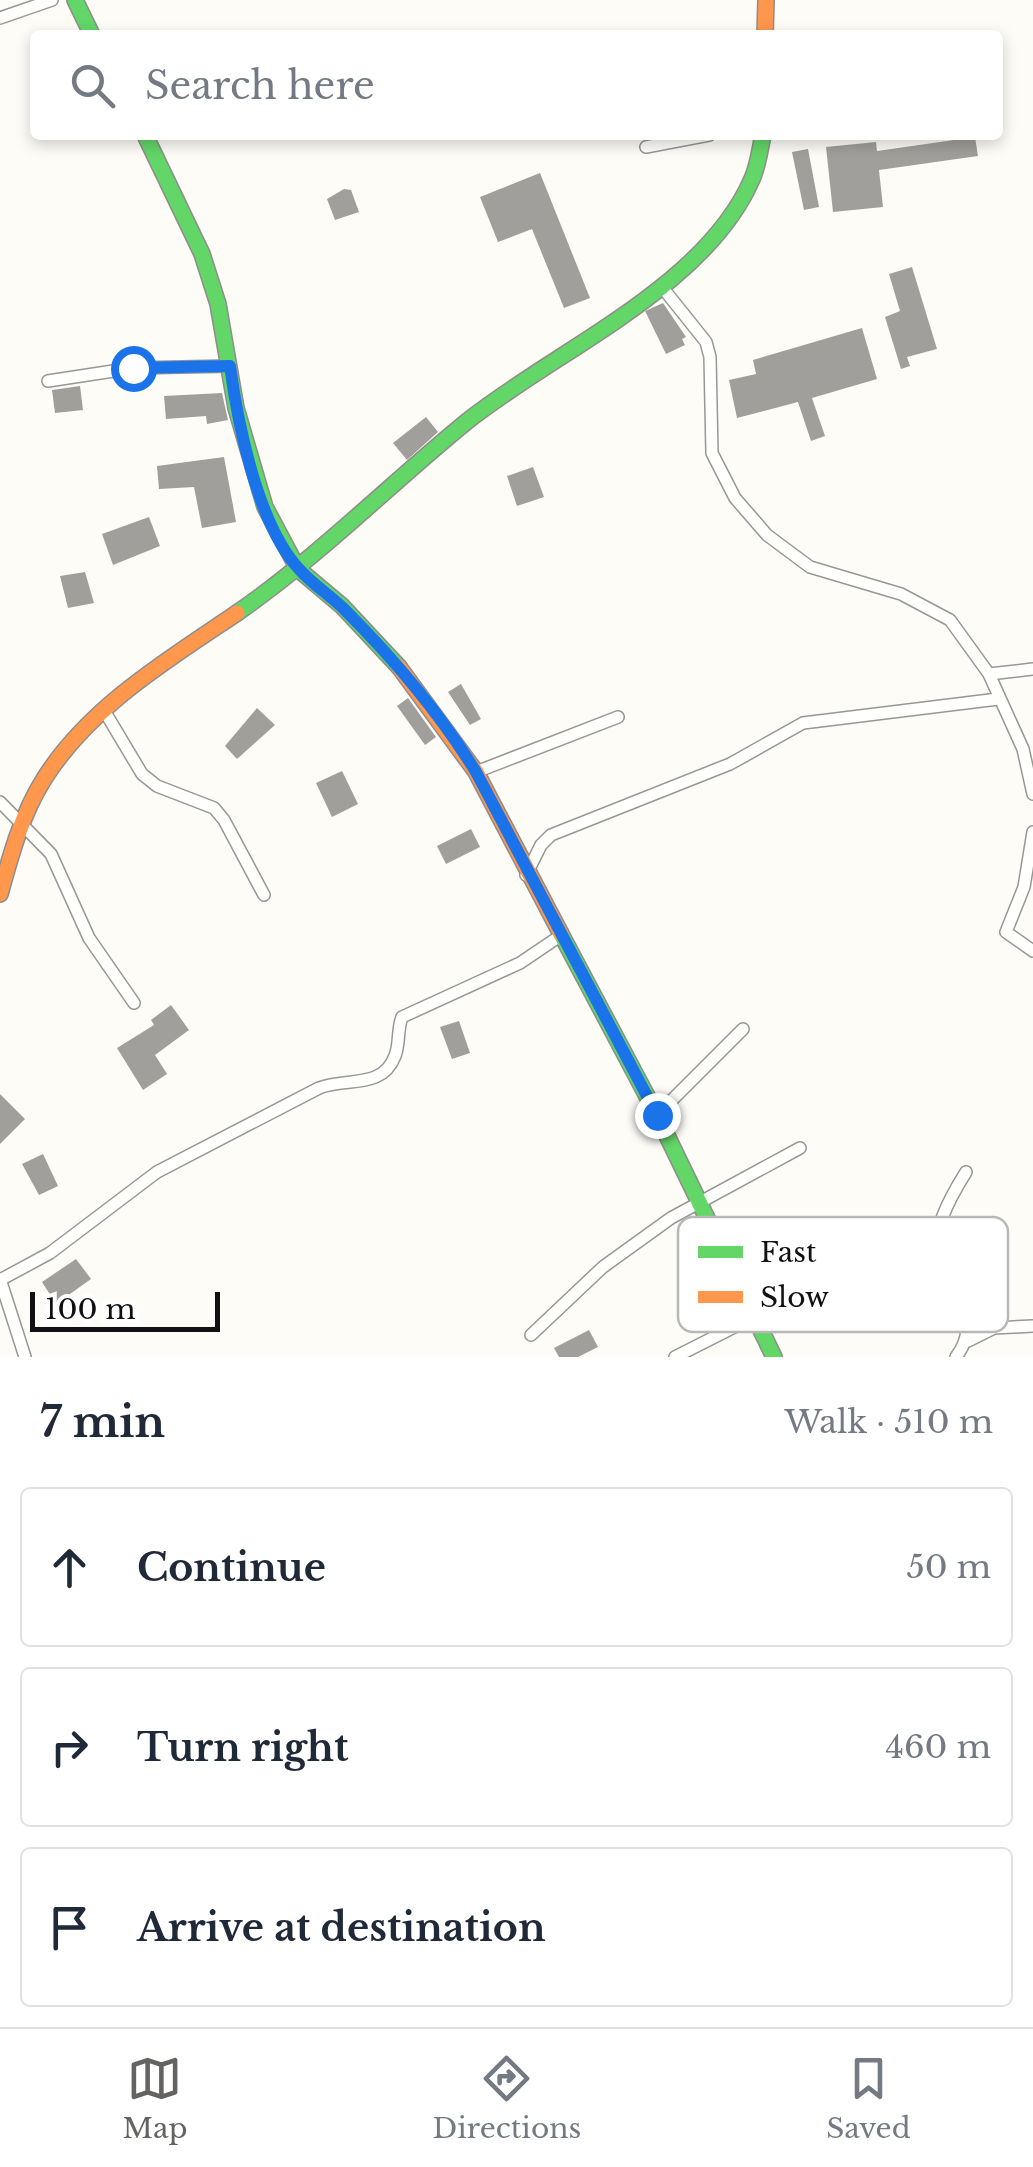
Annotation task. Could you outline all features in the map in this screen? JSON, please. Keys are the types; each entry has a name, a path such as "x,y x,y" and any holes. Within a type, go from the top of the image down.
{"street":[{"path":"0,18 52,0"},
{"path":"75,0 90,30"},
{"path":"765,30 766,0"},
{"path":"147,140 202,254 230,366 236,408 265,508 298,569 342,606 413,682 476,772 526,875 657,1115 705,1217"},
{"path":"646,148 685,140"},
{"path":"0,894 19,825 38,787 68,746 174,655 298,569 469,420 662,287 737,208 762,140"},
{"path":"662,287 706,342 710,358 712,453 735,498 766,535 810,567 902,594 950,620 989,674 1023,749 1033,794"},
{"path":"48,381 133,368 230,366"},
{"path":"989,674 1033,669"},
{"path":"526,875 541,845 551,836 730,764 803,723 998,698"},
{"path":"105,712 142,774 156,786 214,808 264,896"},
{"path":"476,772 618,717"},
{"path":"0,802 51,854 89,938 134,1004"},
{"path":"1033,832 1024,887 1006,932 1033,951"},
{"path":"25,1357 0,1279 50,1253 157,1172 319,1088 336,1082 368,1082 389,1068 397,1051 402,1017 520,963 560,936"},
{"path":"657,1115 743,1029"},
{"path":"531,1336 603,1267 698,1202 800,1148"},
{"path":"944,1217 948,1202 966,1172"},
{"path":"1008,1327 1033,1326"},
{"path":"676,1357 725,1332"},
{"path":"762,1332 774,1357"},
{"path":"968,1332 968,1341"},
{"path":"956,1357 968,1341 986,1332"}],"building":[{"path":"975,140 978,156 879,170 883,207 833,212 826,147 876,142 877,151"},
{"path":"808,149 819,207 804,210 792,152"},
{"path":"540,173 590,298 564,308 532,229 498,242 480,197"},
{"path":"344,189 351,190 359,212 335,220 327,199"},
{"path":"912,267 937,349 907,357 910,366 901,369 885,317 900,311 889,274"},
{"path":"663,303 686,337 682,339 685,345 666,354 645,311"},
{"path":"862,328 877,379 812,398 825,436 811,441 798,402 737,418 729,380 756,374 753,360"},
{"path":"80,386 83,410 55,413 52,390"},
{"path":"222,393 228,420 207,424 206,416 166,419 164,396"},
{"path":"426,417 438,432 407,460 393,443"},
{"path":"224,457 236,522 202,528 194,487 159,489 157,466"},
{"path":"533,467 544,497 517,506 507,476"},
{"path":"149,517 160,546 113,565 102,534"},
{"path":"85,572 94,603 68,608 60,576"},
{"path":"461,684 481,719 470,725 448,692"},
{"path":"408,698 436,737 425,745 397,706"},
{"path":"257,708 275,725 237,759 225,746"},
{"path":"342,771 358,804 332,817 316,783"},
{"path":"471,829 480,847 446,864 437,846"},
{"path":"171,1005 189,1030 155,1055 167,1074 143,1090 117,1048 154,1025 151,1020"},
{"path":"459,1021 470,1053 452,1059 440,1027"},
{"path":"0,1094 25,1119 0,1144"},
{"path":"43,1154 58,1186 39,1195 22,1164"},
{"path":"76,1259 91,1279 56,1304 42,1282"},
{"path":"589,1330 598,1347 578,1357 559,1357 554,1348"}],"traffic: fast":[{"path":"75,0 90,30"},
{"path":"147,140 202,254 218,304 236,408 265,507 298,569 342,606 399,667"},
{"path":"237,613 325,544 465,423 624,315 700,253 730,218 752,179 762,140"},
{"path":"561,934 706,1217"},
{"path":"762,1332 774,1357"}],"traffic: slow":[{"path":"765,30 766,0"},
{"path":"0,894 29,806 62,753 132,686 237,613"},
{"path":"399,667 476,772 561,934"}],"route":[{"path":"133,368 230,366 236,408 265,508 285,548 298,569 369,634 445,722 476,772 526,875 657,1115"}]}
